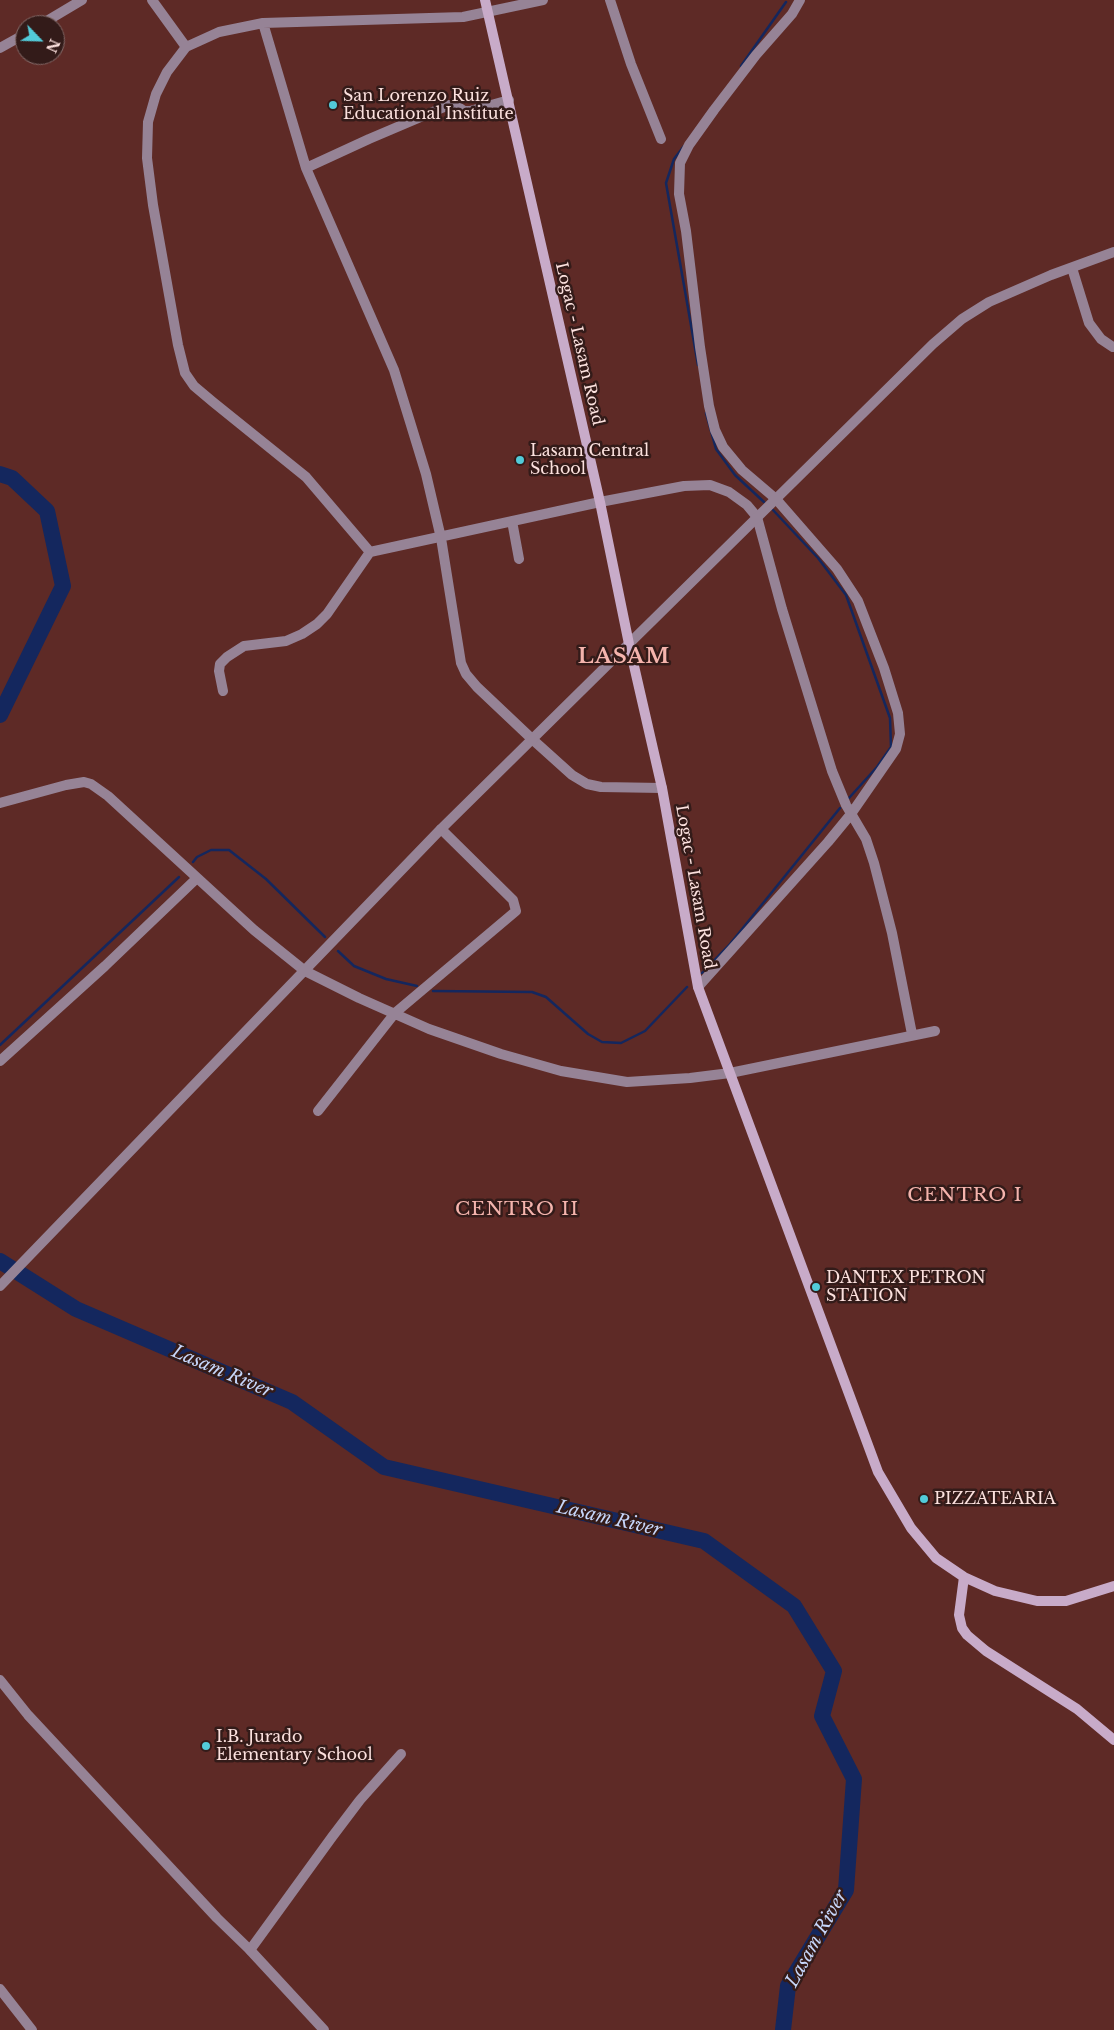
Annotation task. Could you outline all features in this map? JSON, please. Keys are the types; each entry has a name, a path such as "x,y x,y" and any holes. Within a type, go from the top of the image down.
{"main road":[{"name":"Logac - Lasam Road","path":"485,0 600,502 629,644 662,788 698,986 878,1472 911,1528 936,1558 964,1577 995,1591 1038,1601 1066,1601 1114,1586"},
{"path":"964,1577 959,1615 962,1628 967,1635 994,1656 1077,1709 1114,1740"}],"street":[{"path":"57,15 82,0"},
{"path":"152,0 186,47"},
{"path":"370,552 306,477 194,386 185,373 154,215 147,158 148,122 156,94 168,72 186,47 219,32 262,23 463,17 543,0"},
{"path":"610,0 624,46 661,139"},
{"path":"698,986 851,814 896,749 900,734 898,713 884,668 858,601 837,569 776,498 742,470 723,447 714,430 700,347 686,231 679,194 678,173 680,163 689,144 756,55 792,14 800,0"},
{"path":"262,23 306,168 352,279 394,370 426,474 441,538 461,663 466,674 477,687 532,738 572,774 587,784 601,787 662,788"},
{"path":"0,48 15,40"},
{"path":"306,168 449,105 455,105 464,111 470,111 509,100"},
{"path":"0,1286 441,829 933,344 962,319 989,302 1114,252"},
{"path":"1072,268 1089,323 1101,339 1113,347"},
{"path":"223,691 219,671 220,664 227,657 244,646 286,641 302,634 317,624 327,614 370,552 600,502 684,486 710,485 729,492 747,505 757,518 782,609 832,771 851,814 866,839 892,933 912,1034"},
{"path":"512,522 519,559"},
{"path":"0,803 84,782 91,784 108,796 254,930 305,971 430,1029 483,1048 561,1071 627,1082 730,1074 912,1034 935,1031"},
{"path":"318,1111 395,1013 516,911 513,900 441,829"},
{"path":"0,1061 104,966 196,878"},
{"path":"0,1680 28,1715 324,2030"},
{"path":"250,1950 332,1837 401,1754"},
{"path":"0,1990 32,2030"}],"waterway":[{"path":"741,66 786,2"},
{"path":"684,146 674,159 666,183 698,365"},
{"path":"706,413 716,449 735,475 764,502"},
{"name":"Lasam River","path":"0,474 12,478 47,511 63,586 0,715"},
{"path":"773,510 818,558 846,595 890,718 891,747 877,767 849,798"},
{"path":"702,973 730,944 840,808"},
{"path":"193,862 197,857 211,850 229,850 266,879 325,937"},
{"path":"0,1045 179,877"},
{"path":"338,951 354,966 386,979 417,986"},
{"path":"433,991 532,992 546,997 588,1034 602,1042 621,1043 645,1031 687,987"},
{"name":"Lasam River","path":"0,1261 76,1309 292,1402 384,1467 704,1541 794,1606 834,1671 822,1716 854,1779 846,1890 788,1986 783,2030"}],"place":[{"name":"San Lorenzo Ruiz Educational Institute","path":"333,105"},
{"name":"Lasam Central School","path":"520,460"},
{"name":"DANTEX PETRON STATION","path":"816,1287"},
{"name":"PIZZATEARIA","path":"924,1499"},
{"name":"I.B. Jurado Elementary School","path":"206,1746"}],"district":[{"name":"LASAM","path":"624,657"},
{"name":"CENTRO I","path":"965,1196"},
{"name":"CENTRO II","path":"517,1210"}]}
